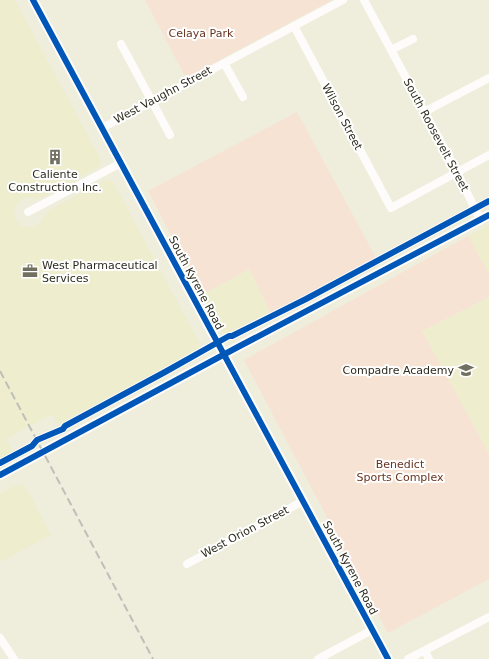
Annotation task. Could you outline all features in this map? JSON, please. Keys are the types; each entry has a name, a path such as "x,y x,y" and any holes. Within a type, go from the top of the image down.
{"main road":[{"name":"South Kyrene Road","path":"33,0 388,659"},
{"path":"0,475 485,217"}],"street":[{"name":"West Vaughn Street","path":"102,128 224,62 344,0"},
{"name":"South Roosevelt Street","path":"364,0 457,172 485,217"},
{"name":"Wilson Street","path":"294,26 391,208 457,172"},
{"path":"391,50 413,39"},
{"path":"121,44 170,135"},
{"name":"West Vaughn Street","path":"224,62 243,97"},
{"path":"424,112 489,78"},
{"path":"457,172 489,155"},
{"path":"28,212 121,163"},
{"name":"West Orion Street","path":"187,564 303,501"},
{"path":"408,659 427,655 489,617"},
{"path":"318,659 372,630"},
{"path":"1,643 14,659"}],"shaded area":[{"path":"0,0 15,0 101,160 99,167 44,197 21,200 14,209 15,220 23,227 34,227 40,223 48,211 105,180 113,182 200,344 198,351 59,426 52,414 6,439 15,457 0,465"},
{"path":"489,225 489,274 468,236"},
{"path":"249,269 273,317 229,338 223,332 202,295"},
{"name":"Compadre Academy","path":"489,297 489,454 422,331"},
{"path":"24,484 51,535 0,562 0,494 14,486"}],"green space":[{"name":"Celaya Park","path":"145,0 332,0 186,78"},
{"path":"297,112 379,263 273,317 249,269 202,295 148,191"},
{"name":"Benedict Sports Complex","path":"468,236 489,274 489,297 422,331 489,454 489,579 388,633 244,360"}],"railway":[{"path":"0,371 153,659"}],"cycle path":[{"path":"33,0 388,659"},
{"path":"0,463 32,446 37,440 63,429 65,426 229,336 232,336 306,299 489,201"},
{"path":"0,475 236,348 489,215"}],"place":[{"name":"Caliente Construction Inc.","path":"55,157"},
{"name":"West Pharmaceutical Services","path":"30,271"},
{"name":"Compadre Academy","path":"466,370"}]}
